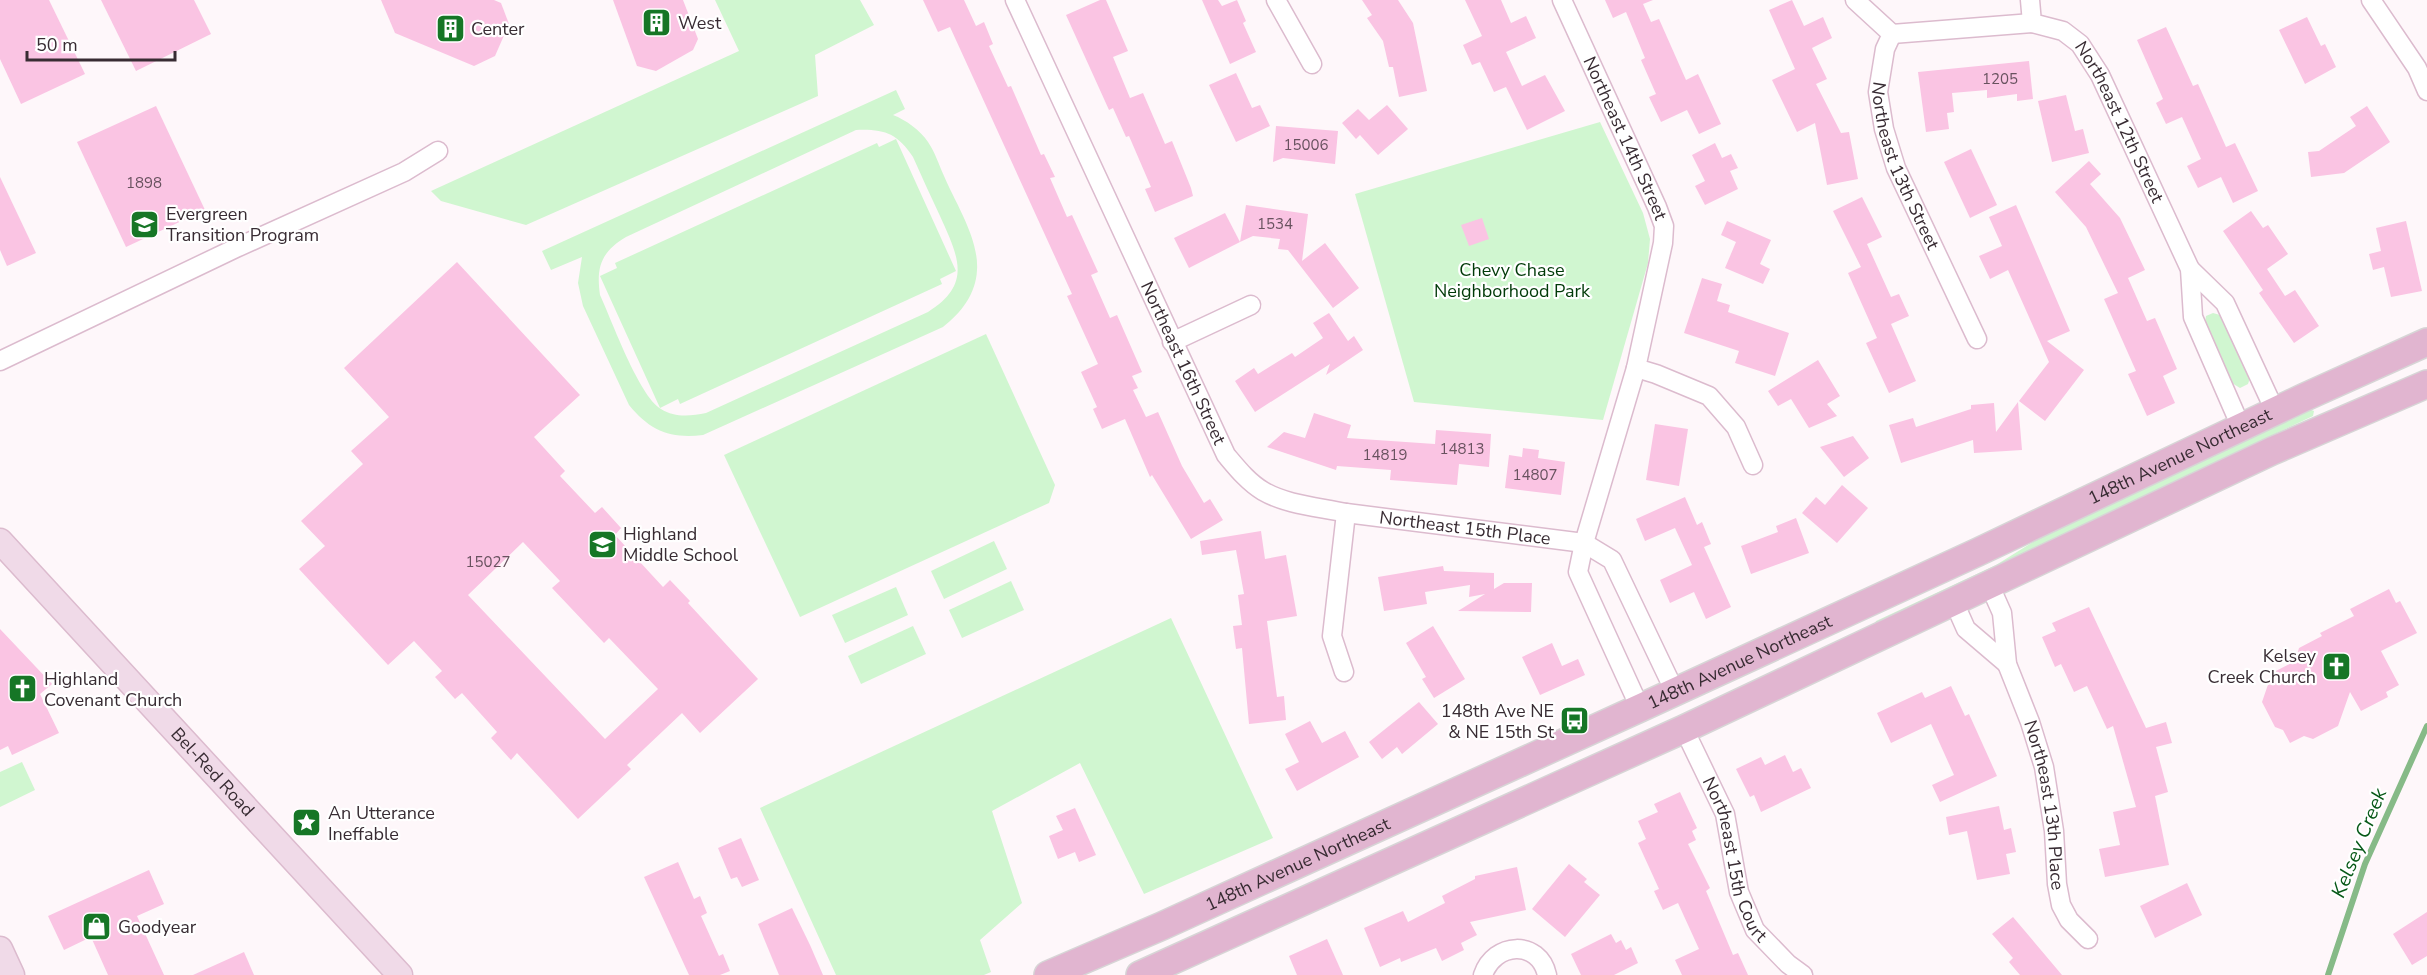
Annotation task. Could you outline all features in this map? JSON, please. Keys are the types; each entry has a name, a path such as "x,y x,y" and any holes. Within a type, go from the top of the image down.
{"main road":[{"name":"148th Avenue Northeast","path":"1048,975 1162,926 1675,692 1944,568 2305,396 2427,342"},
{"name":"148th Avenue Northeast","path":"1143,974 1684,729 2272,451 2427,384"},
{"path":"2272,451 2318,420 2322,414 2323,401 2318,397 2305,396"},
{"name":"Bel-Red Road","path":"0,541 400,975"},
{"path":"1876,638 1868,636 1862,630 1868,617 1944,568"},
{"path":"1104,975 1105,961 1162,926"},
{"path":"0,949 12,975"}],"street":[{"name":"Northeast 16th Street","path":"1015,0 1226,455 1246,478 1264,492 1287,501 1346,513"},
{"path":"1276,0 1312,64"},
{"name":"Northeast 14th Street","path":"1562,0 1664,226 1663,243 1636,368 1584,543 1578,572 1640,708"},
{"path":"1856,0 1892,34"},
{"path":"2030,0 2032,23"},
{"path":"2371,0 2416,68 2427,91"},
{"name":"Northeast 12th Street","path":"1892,34 2032,23 2063,31 2080,44 2100,75 2190,269 2225,303 2275,411"},
{"name":"Northeast 13th Street","path":"1892,34 1886,49 1878,92 1884,129 1896,168 1977,339"},
{"path":"0,361 236,248 404,172 438,151"},
{"name":"Northeast 12th Street","path":"2190,269 2193,317 2241,427"},
{"path":"1172,342 1251,305"},
{"path":"1636,368 1709,396 1736,427 1753,465"},
{"path":"1344,672 1332,636 1346,513"},
{"name":"Northeast 15th Place","path":"1346,513 1584,543"},
{"path":"1584,543 1612,560 1675,692"},
{"name":"Northeast 13th Place","path":"1990,586 2002,613 2007,664 2030,722 2044,767 2054,831 2057,884 2061,905 2069,920 2088,939"},
{"name":"Northeast 13th Place","path":"1954,602 1966,628 2007,664"},
{"name":"Northeast 15th Court","path":"1684,729 1725,814 1739,892 1755,930 1788,964 1803,975"},
{"path":"1483,975 1491,959 1498,954 1517,949 1534,955 1541,962 1547,975"}],"green space":[{"path":"715,0 860,0 874,25 815,55 818,96 526,225 441,201 431,191 739,51"},
{"path":"896,90 905,109 893,115 917,130 933,150 971,234 977,258 977,270 971,295 956,316 943,327 703,435 681,436 653,427 629,405 583,306 578,283 582,257 551,270 542,251","holes":["856,130 874,130 889,134 901,143 913,157 956,257 958,268 951,291 928,312 706,413 677,415 661,409 635,374 600,295 600,268 606,255 611,248 626,237"]},
{"name":"Chevy Chase Neighborhood Park","path":"1600,122 1643,213 1650,239 1648,263 1603,420 1414,402 1355,194"},
{"path":"896,139 956,271 940,279 942,284 680,404 678,399 660,408 600,276 617,268 615,263 877,143 879,147"},
{"path":"2213,313 2220,315 2250,378 2248,384 2240,388 2232,383 2205,323 2206,316"},
{"path":"986,334 1055,485 1049,503 800,617 724,455"},
{"path":"2309,409 2314,411 2313,416 2224,458 2175,490 1875,624 1876,621 1996,565 2033,542"},
{"path":"994,541 1007,569 944,599 931,571"},
{"path":"1011,581 1024,610 962,638 949,610"},
{"path":"896,587 908,615 845,643 832,615"},
{"path":"1171,618 1273,838 1144,894 1080,763 992,811 1022,903 980,940 991,972 984,975 836,975 760,808"},
{"path":"913,626 926,654 861,684 848,656"},
{"path":"22,762 35,790 0,807 0,772"}],"building":[{"path":"0,0 49,0 85,74 21,104 0,59"},
{"path":"101,0 194,0 211,34 136,71"},
{"name":"Center","path":"381,0 494,0 501,3 509,24 495,56 474,66 395,33"},
{"name":"West","path":"613,0 683,0 698,39 693,50 656,71 637,66"},
{"path":"923,0 964,0 976,26 984,22 993,44 989,46 1008,87 1011,86 1041,155 1044,154 1055,177 1050,178 1067,217 1072,215 1098,272 1091,275 1110,318 1117,315 1142,372 1132,376 1138,388 1133,390 1146,417 1158,412 1182,466 1204,503 1210,499 1223,520 1191,539 1152,475 1150,477 1125,419 1102,429 1093,409 1097,407 1081,372 1098,364 1067,296 1072,294 950,27 938,32"},
{"path":"1100,0 1106,0 1128,51 1113,57 1130,98 1143,93 1165,144 1172,141 1191,188 1193,196 1155,212 1145,189 1151,187 1129,136 1126,137 1113,108 1109,110 1066,15"},
{"path":"1202,0 1218,0 1222,6 1237,0 1246,21 1243,23 1256,52 1230,64"},
{"path":"1362,0 1398,0 1413,23 1427,91 1399,97 1393,67 1389,67 1383,41 1367,18 1372,15"},
{"path":"1465,0 1501,0 1511,23 1526,16 1536,38 1506,52 1522,86 1545,75 1565,111 1527,130 1506,87 1494,92 1480,62 1472,65 1463,45 1482,36"},
{"path":"1605,0 1653,0 1643,4 1651,22 1659,19 1686,80 1698,74 1721,124 1699,134 1687,110 1661,122 1649,97 1656,94 1641,60 1645,58 1626,12 1613,18"},
{"path":"1792,0 1804,26 1823,17 1832,38 1812,48 1827,79 1816,84 1841,133 1849,132 1858,179 1827,185 1815,123 1797,132 1772,80 1795,69 1769,10"},
{"path":"2307,17 2321,46 2325,44 2336,67 2305,84 2279,30"},
{"path":"2166,27 2193,86 2198,84 2226,147 2235,143 2258,191 2233,203 2221,177 2198,188 2187,166 2201,159 2182,117 2166,124 2156,103 2163,99 2137,40"},
{"path":"2029,61 2033,99 2017,101 2017,94 1987,98 1987,90 1952,93 1954,112 1947,113 1949,129 1926,132 1918,72"},
{"path":"1236,73 1252,108 1260,105 1270,126 1236,142 1209,85"},
{"path":"2066,95 2075,131 2083,129 2089,153 2052,162 2038,101"},
{"path":"1387,105 1408,129 1378,155 1360,135 1356,139 1342,123 1358,109 1369,120"},
{"name":"Evergreen Transition Program","path":"156,106 205,210 126,247 77,142"},
{"path":"2367,106 2390,142 2344,173 2311,177 2308,152 2319,151 2356,126 2350,117"},
{"path":"1276,126 1338,131 1335,164 1283,158 1273,162"},
{"path":"1715,143 1722,158 1731,154 1738,168 1730,171 1738,189 1705,205 1695,186 1705,181 1692,155"},
{"path":"1971,149 1997,205 1970,218 1944,162"},
{"path":"2089,161 2101,174 2090,184 2120,218 2145,270 2128,278 2147,321 2155,318 2177,369 2163,376 2175,403 2147,416 2128,374 2136,371 2104,299 2118,293 2086,227 2055,192"},
{"path":"0,177 36,253 7,266 0,250"},
{"path":"1862,197 1882,237 1867,244 1891,297 1899,294 1909,316 1891,324 1916,381 1889,393 1866,343 1877,338 1848,273 1861,267 1833,211"},
{"path":"1246,205 1308,214 1302,261 1325,243 1359,288 1333,308 1288,250 1278,249 1280,239 1253,236 1240,242"},
{"path":"2016,205 2070,331 2047,341 2084,370 2045,421 2019,401 2049,362 2008,270 1990,279 1979,256 2002,246 1989,217"},
{"path":"2251,211 2263,228 2268,225 2288,254 2267,269 2285,296 2295,290 2319,326 2294,343 2259,293 2263,290 2223,231"},
{"path":"1225,213 1240,242 1189,268 1174,238"},
{"path":"1482,218 1489,239 1469,246 1461,225"},
{"path":"1727,221 1771,240 1760,264 1770,269 1763,284 1725,268 1736,242 1721,235"},
{"path":"2406,221 2422,291 2391,297 2384,267 2373,270 2369,254 2381,251 2376,228"},
{"path":"457,262 580,395 534,437 565,471 560,476 595,513 602,507 621,528 615,535 663,587 670,580 690,601 688,603 758,679 700,733 682,713 627,765 631,769 578,819 517,753 511,760 491,738 497,732 462,693 455,699 435,677 442,671 414,641 388,665 299,569 325,546 301,521 363,464 351,451 389,417 344,368","holes":["523,542 560,581 552,588 604,643 609,638 658,689 605,739 468,595"]},
{"path":"1702,278 1722,284 1717,301 1730,305 1728,312 1789,333 1775,376 1735,363 1739,351 1684,333"},
{"path":"1329,313 1348,341 1354,336 1363,350 1326,375 1330,364 1255,412 1235,381 1254,368 1258,374 1292,353 1295,357 1323,338 1313,323"},
{"path":"1818,360 1840,396 1827,404 1837,416 1809,428 1791,399 1778,406 1768,391"},
{"path":"2018,402 2022,450 1974,453 1973,440 1901,463 1889,425 1913,418 1916,427 1971,409 1971,405 1994,403 1996,432"},
{"path":"1314,413 1351,425 1347,438 1435,444 1436,430 1491,434 1489,467 1459,464 1457,485 1390,480 1391,470 1337,466 1336,470 1267,447 1284,432 1305,438"},
{"path":"1655,424 1688,429 1679,486 1646,480"},
{"path":"1853,436 1869,458 1844,477 1820,447"},
{"path":"1523,448 1539,450 1538,458 1565,462 1561,495 1505,488 1509,455 1522,457"},
{"path":"1842,485 1868,508 1837,543 1802,513 1816,497 1825,505"},
{"path":"1685,497 1697,525 1702,522 1711,544 1704,547 1731,607 1706,619 1694,592 1670,603 1660,580 1692,565 1675,528 1645,541 1636,519"},
{"path":"1796,518 1809,553 1751,574 1741,546 1778,532 1776,526"},
{"path":"1261,531 1265,559 1286,555 1297,616 1267,621 1277,697 1284,696 1286,720 1249,724 1242,648 1236,649 1233,626 1242,625 1238,595 1244,594 1236,550 1202,555 1200,541"},
{"path":"1443,566 1444,571 1494,573 1494,589 1504,583 1532,583 1531,612 1458,611 1485,594 1469,597 1470,585 1425,592 1427,604 1384,611 1378,577"},
{"name":"Kelsey Creek Church","path":"2389,589 2396,603 2400,601 2417,633 2381,651 2399,685 2386,692 2388,697 2361,711 2350,692 2338,726 2313,739 2304,736 2290,743 2283,730 2275,727 2262,702 2272,673 2299,659 2297,655 2299,648 2322,636 2320,633 2354,616 2350,609"},
{"path":"2089,607 2146,728 2166,722 2172,743 2156,747 2168,792 2155,796 2169,865 2105,877 2099,849 2120,845 2113,812 2136,807 2113,726 2107,729 2087,686 2074,692 2061,664 2055,667 2042,637 2056,631 2052,623"},
{"path":"1433,626 1465,679 1434,698 1422,679 1426,677 1406,643"},
{"name":"Highland Covenant Church","path":"0,629 52,684 40,694 59,733 12,755 8,746 0,750"},
{"path":"1552,643 1562,666 1578,659 1585,675 1540,695 1522,657"},
{"path":"1951,686 1965,716 1969,714 1997,776 1940,802 1932,785 1954,775 1931,724 1891,743 1877,713 1922,692 1925,698"},
{"path":"1419,702 1438,724 1402,754 1397,747 1382,759 1369,742"},
{"path":"1310,721 1322,743 1345,731 1359,757 1297,791 1285,769 1299,762 1285,734"},
{"path":"1785,755 1793,772 1801,768 1811,788 1761,812 1754,795 1750,797 1736,769 1761,757 1765,765"},
{"path":"1680,792 1697,828 1692,831 1696,840 1688,844 1710,888 1706,891 1733,955 1738,953 1748,975 1682,975 1675,960 1699,949 1678,903 1663,910 1654,891 1659,889 1638,843 1646,839 1638,821 1658,812 1654,804"},
{"path":"1999,806 2004,830 2011,828 2016,852 2006,854 2010,874 1977,880 1967,831 1949,835 1946,817"},
{"path":"1075,808 1096,855 1079,862 1075,852 1058,859 1049,836 1063,830 1056,816"},
{"path":"741,838 759,880 742,887 737,877 731,879 718,848"},
{"path":"678,862 694,899 700,896 707,913 701,916 719,956 723,954 730,971 720,975 689,975 644,877"},
{"path":"1569,864 1587,879 1584,882 1600,895 1565,937 1532,909"},
{"path":"1517,867 1526,910 1470,922 1477,935 1461,943 1464,950 1442,961 1436,948 1401,962 1400,958 1380,967 1364,928 1403,911 1408,922 1445,903 1442,896 1475,879 1475,876"},
{"name":"Goodyear","path":"149,870 164,904 137,916 164,975 108,975 91,937 64,950 48,916"},
{"path":"2187,883 2202,915 2155,938 2140,906"},
{"path":"792,908 823,975 779,975 758,924"},
{"path":"2427,912 2427,956 2412,965 2393,934"},
{"path":"2013,917 2062,975 2020,975 2009,962 2013,958 1992,934"},
{"path":"1611,934 1616,943 1621,940 1626,950 1631,947 1638,963 1614,975 1581,975 1571,954"},
{"path":"1327,939 1343,975 1297,975 1289,956"},
{"path":"244,952 254,975 193,975"}],"waterway":[{"name":"Kelsey Creek","path":"2328,975 2365,864 2427,726"}],"place":[{"name":"West","path":"657,23"},
{"name":"Center","path":"450,29"},
{"name":"Evergreen Transition Program","path":"145,224"},
{"name":"Highland Middle School","path":"602,544"},
{"name":"Kelsey Creek Church","path":"2337,666"},
{"name":"Highland Covenant Church","path":"23,689"},
{"name":"148th Ave NE & NE 15th St","path":"1575,721"},
{"name":"An Utterance Ineffable","path":"307,823"},
{"name":"Goodyear","path":"97,927"}]}
